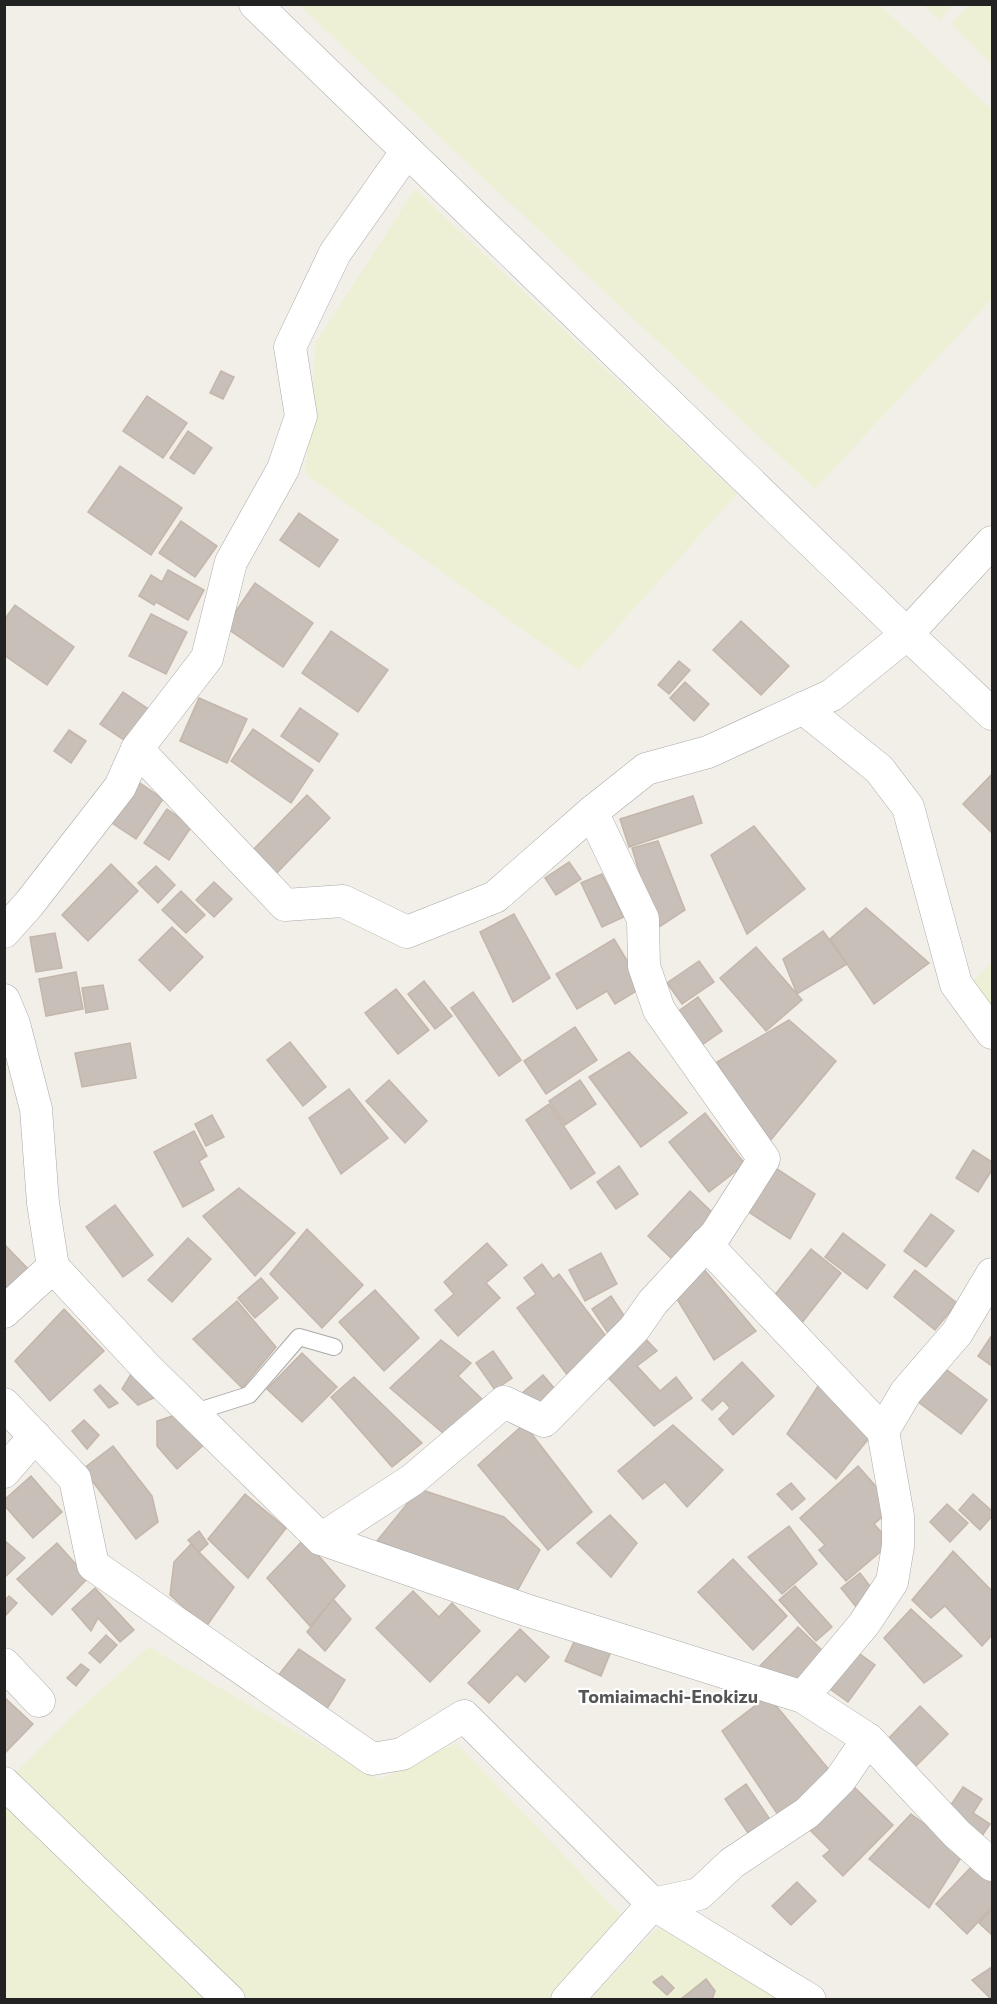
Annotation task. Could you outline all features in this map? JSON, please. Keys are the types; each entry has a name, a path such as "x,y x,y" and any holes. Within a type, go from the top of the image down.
{"street":[{"path":"255,4 907,634 993,714"},
{"path":"4,932 29,904 120,787 137,749 207,658 231,562 284,469 301,416 290,347 335,253 407,151"},
{"path":"137,749 220,839 285,904 343,901 407,932 495,897 592,812 646,769 708,752 832,695 907,634 993,543"},
{"path":"803,708 879,769 908,807 956,984 993,1033"},
{"path":"321,1539 412,1480 504,1402 544,1421 634,1329 653,1302 716,1234 764,1159 659,1010 644,966 643,919 592,812"},
{"path":"4,1000 14,1023 36,1109 43,1203 53,1267 146,1367 321,1539 526,1610 803,1697 868,1739 957,1834 993,1865"},
{"path":"706,1245 884,1431 898,1516 898,1546 892,1582 864,1624 803,1697"},
{"path":"4,1312 53,1267"},
{"path":"884,1431 906,1392 957,1333 993,1274"},
{"path":"4,1404 75,1479 93,1565 372,1759 402,1754 464,1716 652,1904 810,2000"},
{"path":"4,1472 35,1436"},
{"path":"4,1664 39,1701"},
{"path":"567,2000 652,1904 699,1894 732,1863 807,1814 840,1780 868,1739"},
{"path":"4,1783 229,2000"}],"lane":[{"path":"192,1413 249,1395 299,1337 334,1347"}],"green space":[{"path":"299,5 880,5 992,110 992,299 815,489"},
{"path":"923,5 954,5 939,20"},
{"path":"969,5 992,5 992,65 951,24"},
{"path":"415,189 737,494 579,670 305,474 316,342"},
{"path":"992,962 992,1015 968,986"},
{"path":"149,1647 379,1780 456,1743 624,1918 547,1999 5,2000 5,1783 76,1712"},
{"path":"661,1924 782,2000 589,2000"}],"building":[{"path":"221,371 234,377 223,399 210,393"},
{"path":"147,396 187,423 163,458 123,431"},
{"path":"188,431 212,448 194,474 170,458"},
{"path":"120,466 182,508 151,555 88,512"},
{"path":"299,513 338,540 319,567 280,540"},
{"path":"181,521 217,546 195,577 159,553"},
{"path":"168,570 204,590 188,620 156,602 154,605 139,596 151,575 162,582"},
{"path":"255,583 313,623 283,667 225,627"},
{"path":"15,605 74,647 47,685 4,655 4,620"},
{"path":"151,614 187,632 166,674 129,656"},
{"path":"741,621 789,666 761,695 713,650"},
{"path":"331,631 388,670 358,712 302,673"},
{"path":"679,661 690,670 669,694 658,685"},
{"path":"685,682 709,704 694,721 670,698"},
{"path":"123,692 153,712 130,744 100,724"},
{"path":"199,698 247,719 227,763 180,741"},
{"path":"300,708 338,734 319,762 281,736"},
{"path":"253,729 313,770 291,803 231,761"},
{"path":"69,730 86,741 71,763 54,751"},
{"path":"992,774 992,833 963,804"},
{"path":"140,783 163,799 136,839 112,823"},
{"path":"307,795 330,818 271,879 247,856"},
{"path":"693,796 702,823 629,847 620,819"},
{"path":"167,809 192,826 169,860 144,843"},
{"path":"754,826 805,889 747,934 711,855"},
{"path":"658,841 685,910 656,929 632,848"},
{"path":"569,862 581,879 556,895 545,878"},
{"path":"111,864 138,891 88,941 62,915"},
{"path":"156,866 175,885 158,903 138,883"},
{"path":"602,874 624,917 602,927 581,883"},
{"path":"214,882 232,899 214,917 196,900"},
{"path":"181,891 205,915 186,933 162,910"},
{"path":"866,908 929,963 874,1004 830,939"},
{"path":"514,914 550,978 513,1002 480,932"},
{"path":"172,927 203,957 170,991 139,960"},
{"path":"823,931 847,964 797,994 783,959"},
{"path":"55,933 62,968 36,972 30,937"},
{"path":"614,939 643,987 615,1004 607,991 577,1009 556,974"},
{"path":"756,947 802,1000 766,1031 720,978"},
{"path":"699,961 714,982 682,1004 667,983"},
{"path":"76,972 83,1009 46,1016 39,979"},
{"path":"424,981 452,1016 435,1029 408,994"},
{"path":"103,985 108,1009 86,1013 82,988"},
{"path":"396,989 429,1030 398,1054 365,1013"},
{"path":"473,992 521,1060 499,1076 451,1008"},
{"path":"698,997 722,1031 696,1049 673,1015"},
{"path":"789,1020 836,1061 765,1147 717,1062"},
{"path":"575,1027 597,1060 546,1094 524,1061"},
{"path":"290,1042 326,1087 303,1106 267,1060"},
{"path":"130,1043 136,1078 82,1087 75,1053"},
{"path":"629,1052 687,1113 641,1147 589,1077"},
{"path":"389,1080 427,1121 405,1143 366,1101"},
{"path":"580,1080 596,1104 565,1125 549,1101"},
{"path":"349,1089 388,1138 341,1174 309,1118"},
{"path":"549,1104 595,1173 571,1189 526,1120"},
{"path":"705,1113 745,1164 709,1192 669,1142"},
{"path":"212,1115 224,1137 206,1146 195,1124"},
{"path":"194,1131 207,1156 199,1161 214,1190 183,1207 154,1152"},
{"path":"973,1150 992,1162 992,1170 978,1192 956,1178"},
{"path":"771,1165 815,1194 790,1239 744,1209"},
{"path":"619,1166 638,1194 616,1209 597,1182"},
{"path":"239,1188 295,1233 255,1276 203,1216"},
{"path":"690,1191 714,1214 672,1259 648,1236"},
{"path":"115,1205 153,1255 123,1277 86,1227"},
{"path":"931,1214 954,1231 926,1267 904,1251"},
{"path":"307,1229 363,1285 322,1328 270,1274"},
{"path":"843,1233 885,1265 867,1289 825,1257"},
{"path":"188,1238 211,1259 172,1302 148,1280"},
{"path":"487,1243 507,1265 486,1283 500,1298 458,1336 435,1310 454,1294 444,1282"},
{"path":"4,1244 32,1273 4,1299"},
{"path":"811,1249 841,1273 801,1324 771,1300"},
{"path":"601,1253 617,1284 585,1301 569,1270"},
{"path":"542,1264 553,1279 559,1274 612,1344 568,1376 517,1308 536,1294 524,1278"},
{"path":"702,1267 756,1331 714,1360 674,1294"},
{"path":"915,1270 957,1303 935,1330 894,1297"},
{"path":"261,1278 278,1298 255,1318 238,1298"},
{"path":"375,1290 419,1338 384,1371 339,1322"},
{"path":"611,1296 627,1320 608,1333 592,1309"},
{"path":"237,1301 276,1347 242,1388 193,1339"},
{"path":"64,1309 104,1351 50,1401 15,1361"},
{"path":"642,1335 657,1351 637,1366 660,1391 676,1377 692,1398 654,1426 602,1371"},
{"path":"992,1335 992,1366 978,1356"},
{"path":"441,1340 471,1363 458,1376 483,1400 450,1439 390,1388"},
{"path":"493,1351 512,1378 495,1390 476,1363"},
{"path":"302,1353 337,1387 302,1422 267,1389"},
{"path":"742,1362 774,1396 733,1435 719,1419 730,1408 723,1400 712,1410 702,1400"},
{"path":"943,1367 987,1400 961,1434 917,1401"},
{"path":"133,1371 156,1397 138,1405 122,1389"},
{"path":"543,1375 560,1395 537,1413 522,1393"},
{"path":"354,1377 422,1443 392,1467 331,1397"},
{"path":"820,1383 870,1437 836,1479 787,1434"},
{"path":"100,1385 118,1403 109,1408 94,1390"},
{"path":"178,1414 208,1441 177,1469 157,1446 157,1421"},
{"path":"84,1420 99,1435 87,1449 72,1431"},
{"path":"524,1424 592,1512 548,1550 478,1465"},
{"path":"673,1425 723,1470 687,1507 665,1482 643,1499 618,1471"},
{"path":"113,1446 152,1496 158,1522 136,1539 83,1469"},
{"path":"858,1466 894,1507 874,1524 891,1543 846,1581 819,1550 825,1545 800,1518"},
{"path":"31,1476 62,1512 33,1538 4,1505 4,1500"},
{"path":"791,1483 805,1499 792,1510 777,1494"},
{"path":"419,1489 504,1517 540,1550 516,1593 377,1541"},
{"path":"245,1494 286,1528 248,1578 208,1539"},
{"path":"973,1494 992,1511 992,1516 980,1530 959,1510"},
{"path":"947,1504 968,1523 950,1542 930,1522"},
{"path":"610,1515 637,1543 611,1577 577,1543"},
{"path":"789,1526 817,1564 782,1594 748,1557"},
{"path":"199,1531 208,1544 199,1552 188,1540"},
{"path":"304,1539 345,1586 310,1626 267,1578"},
{"path":"4,1540 25,1558 4,1578"},
{"path":"57,1543 88,1578 52,1615 17,1579"},
{"path":"191,1544 234,1587 206,1627 170,1595 174,1562"},
{"path":"953,1551 992,1591 992,1635 982,1646 945,1606 931,1618 912,1600"},
{"path":"733,1559 787,1616 753,1650 698,1592"},
{"path":"860,1573 875,1593 857,1608 841,1588"},
{"path":"795,1586 832,1627 816,1641 779,1600"},
{"path":"95,1588 134,1630 120,1642 98,1618 91,1631 72,1609"},
{"path":"413,1591 439,1617 452,1603 480,1631 430,1682 376,1628"},
{"path":"9,1596 17,1603 6,1615 4,1601"},
{"path":"333,1599 351,1619 325,1651 307,1632"},
{"path":"911,1609 962,1656 924,1683 884,1638"},
{"path":"798,1627 828,1656 799,1685 756,1670"},
{"path":"520,1629 549,1657 525,1682 517,1674 489,1703 468,1683"},
{"path":"580,1629 614,1644 601,1676 565,1661"},
{"path":"106,1635 117,1645 100,1663 89,1653"},
{"path":"299,1649 345,1680 325,1712 277,1677"},
{"path":"853,1649 875,1665 848,1702 826,1686"},
{"path":"81,1664 89,1670 76,1686 67,1678"},
{"path":"768,1696 836,1778 780,1818 722,1731"},
{"path":"4,1697 33,1724 6,1752 4,1750"},
{"path":"920,1706 948,1734 910,1772 882,1745"},
{"path":"849,1782 893,1825 843,1876 823,1856 830,1850 806,1826"},
{"path":"746,1784 773,1824 752,1839 725,1799"},
{"path":"963,1787 982,1799 973,1813 990,1824 980,1839 944,1815"},
{"path":"911,1814 964,1853 929,1908 869,1859"},
{"path":"973,1865 992,1884 992,1907 967,1934 936,1904"},
{"path":"797,1882 816,1901 791,1925 772,1906"},
{"path":"992,1909 992,1932 991,1934 979,1923"},
{"path":"992,1967 992,2000 972,1980"},
{"path":"662,1976 674,1988 667,1995 653,1982"},
{"path":"706,1979 715,1991 712,2000 681,1999"}],"district":[{"name":"Tomiaimachi-Enokizu","path":"668,1696"}]}
